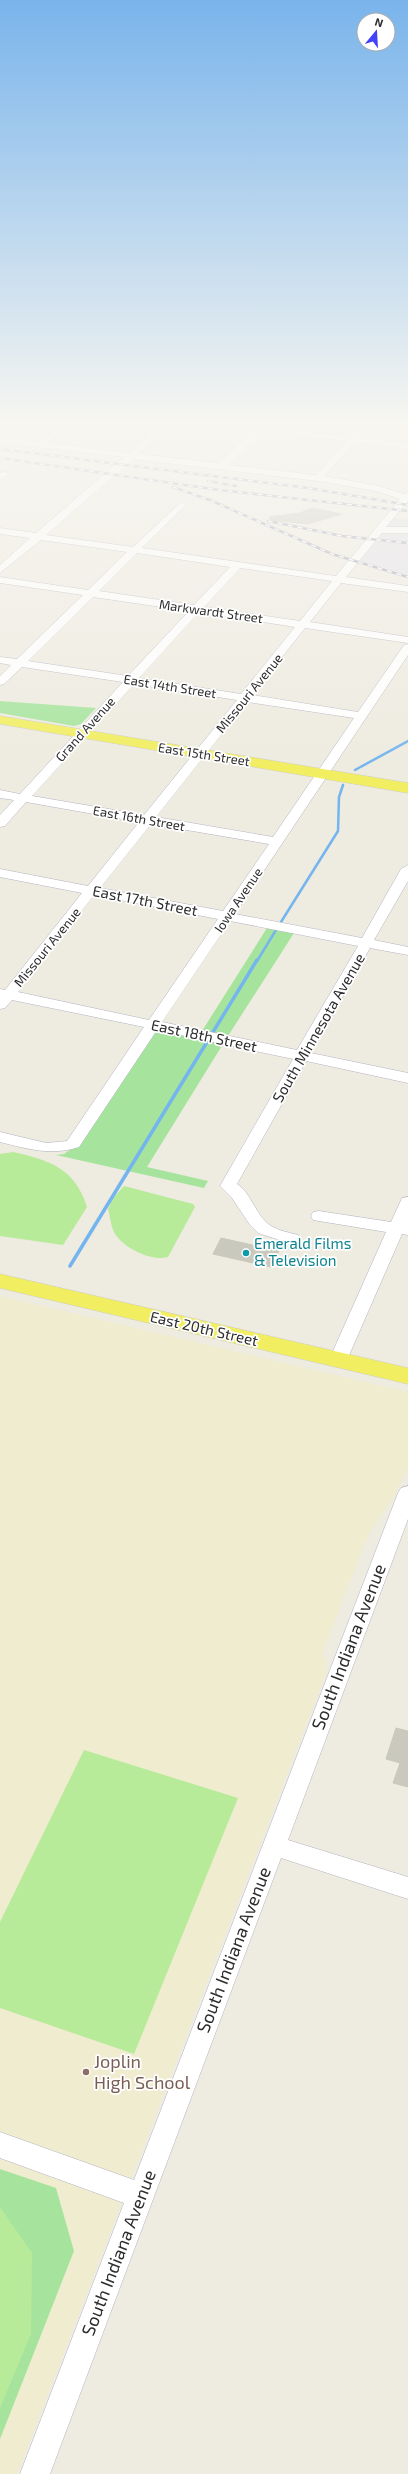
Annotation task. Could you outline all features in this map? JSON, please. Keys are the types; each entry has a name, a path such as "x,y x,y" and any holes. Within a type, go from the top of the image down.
{"main road":[{"name":"East 15th Street","path":"0,720 408,788"},
{"name":"East 20th Street","path":"0,1281 408,1376"}],"street":[{"path":"35,536 408,589"},
{"path":"0,682 149,536"},
{"name":"Missouri Avenue","path":"3,998 92,891 373,536"},
{"path":"0,570 38,537"},
{"name":"Grand Avenue","path":"0,823 237,565"},
{"name":"Markwardt Street","path":"0,580 408,640"},
{"name":"Iowa Avenue","path":"0,1137 54,1149 63,1148 73,1144 152,1025 324,774 408,647"},
{"name":"East 14th Street","path":"0,660 363,716"},
{"name":"East 16th Street","path":"0,794 278,842"},
{"name":"South Minnesota Avenue","path":"292,1239 261,1227 248,1211 240,1194 228,1186 408,869"},
{"name":"East 17th Street","path":"0,873 408,951"},
{"name":"East 18th Street","path":"3,998 152,1025 408,1078"},
{"path":"338,1360 402,1228 408,1202"},
{"path":"319,1216 402,1228"},
{"name":"South Indiana Avenue","path":"35,2474 408,1493"},
{"path":"274,1846 408,1888"},
{"path":"0,2145 140,2196"}],"shaded area":[{"path":"378,536 408,536 408,575 359,560"},
{"name":"Joplin High School","path":"0,1296 408,1392 408,1467 393,1498 368,1536 322,1654 325,1658 327,1670 17,2474 0,2474"}],"green space":[{"path":"0,701 96,708 81,724 74,726 0,713"},
{"path":"267,928 294,933 228,1036 202,1031"},
{"path":"158,1030 223,1044 147,1167 208,1181 204,1188 56,1155 64,1154 77,1145 155,1031"},
{"path":"13,1152 38,1158 59,1168 68,1175 82,1194 87,1207 63,1245 0,1236 0,1154"},
{"path":"124,1186 193,1204 195,1207 168,1257 161,1258 139,1253 125,1244 115,1234 108,1209 113,1198"},
{"path":"84,1750 238,1798 134,2054 0,2008 0,1922"},
{"path":"0,2169 56,2188 74,2251 0,2439"},
{"path":"0,2207 32,2253 31,2334 0,2408"}],"building":[{"name":"Emerald Films & Television","path":"221,1238 279,1251 271,1267 213,1254"},
{"path":"396,1728 408,1731 408,1787 393,1783 400,1763 386,1759"}],"waterway":[{"path":"355,770 408,741"},
{"path":"281,922 338,831 339,797 343,785"},
{"path":"257,961 276,930"},
{"path":"213,1032 257,960"},
{"path":"70,1266 207,1042"}],"railway":[{"path":"292,536 332,554 408,577"},
{"path":"346,536 408,543"}],"place":[{"name":"Emerald Films & Television","path":"246,1253"},
{"name":"Joplin High School","path":"86,2072"}]}
